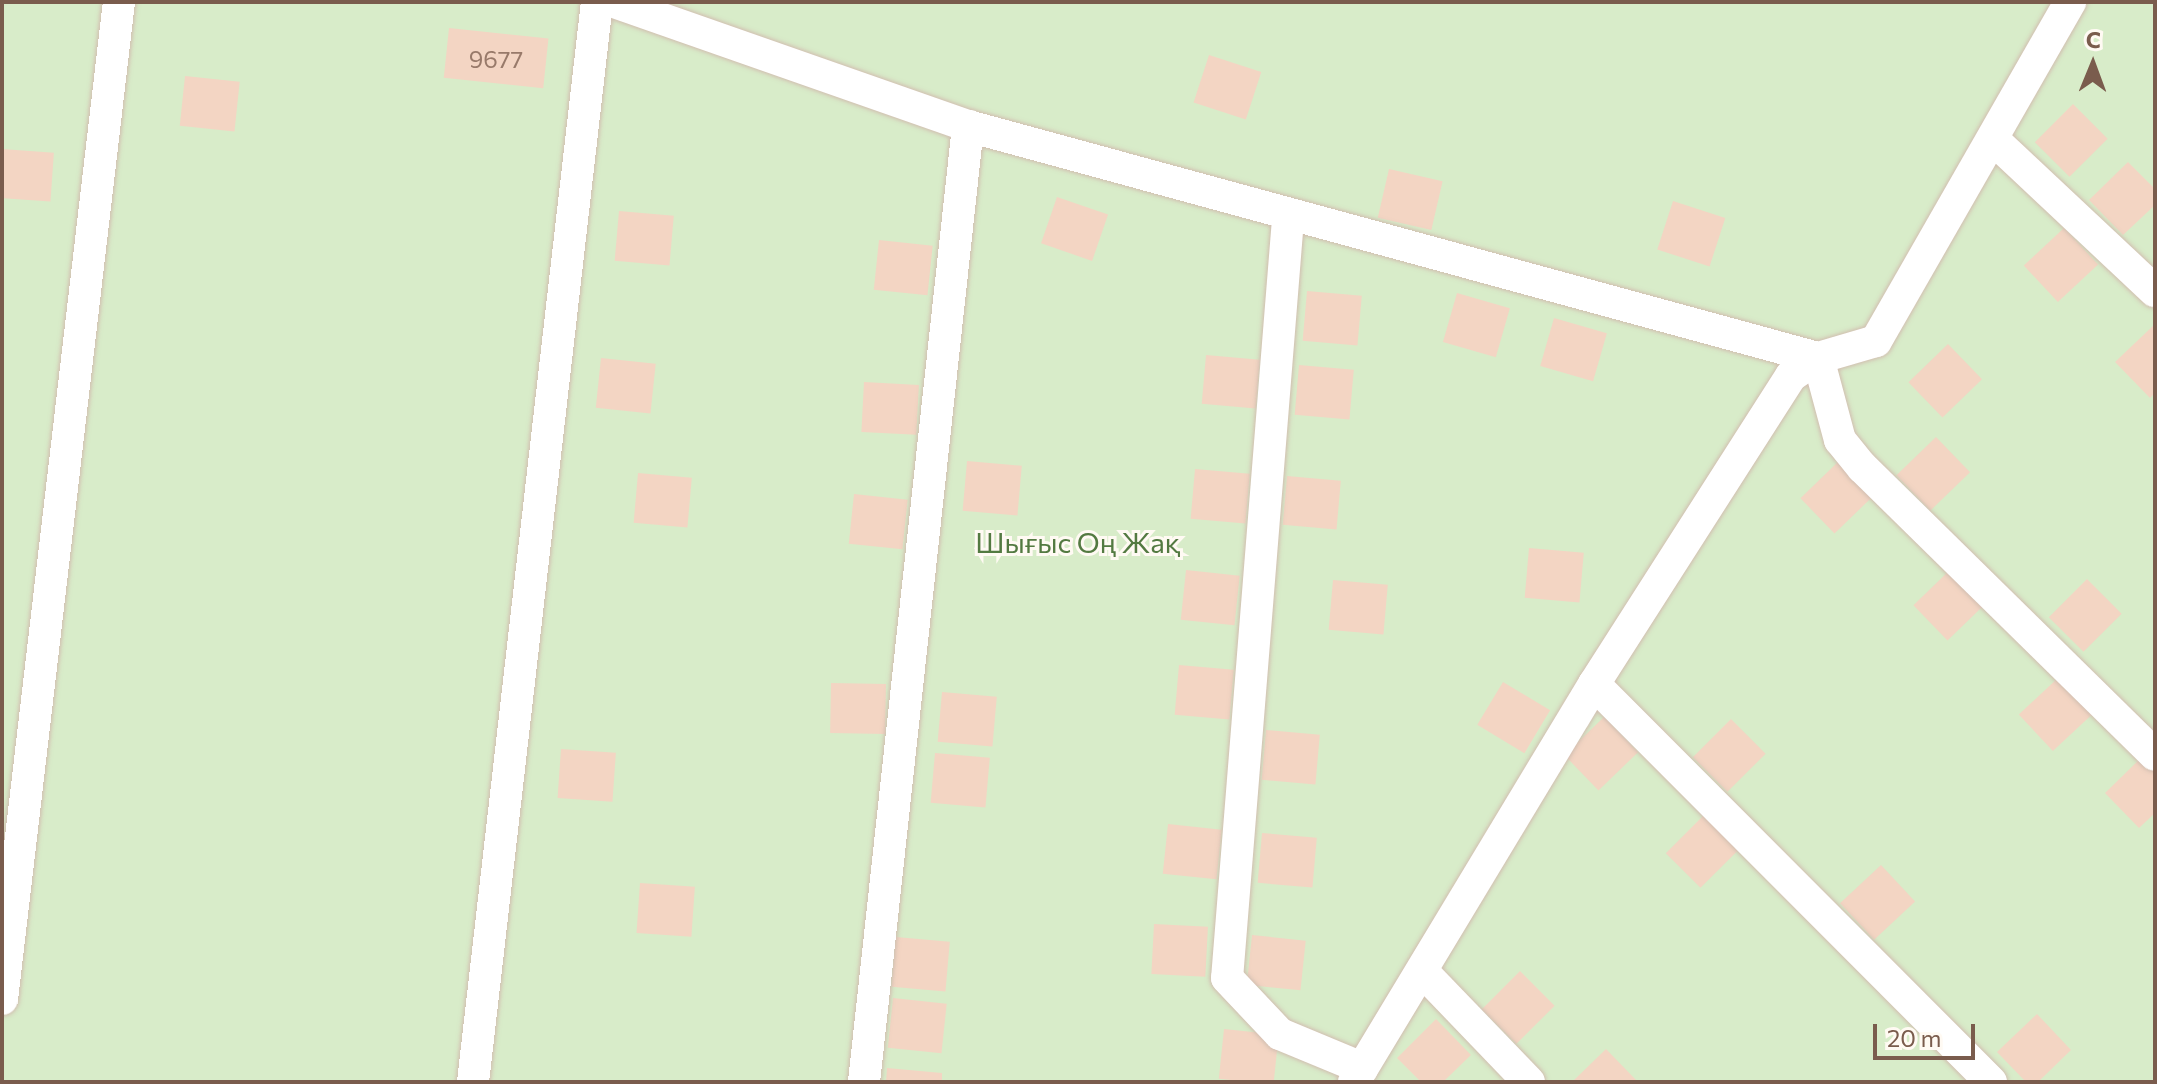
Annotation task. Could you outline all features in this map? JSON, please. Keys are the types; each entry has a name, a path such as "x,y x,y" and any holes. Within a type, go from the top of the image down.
{"street":[{"path":"2,999 119,2"},
{"path":"473,1082 597,2"},
{"path":"614,2 968,126 1288,219 1818,358"},
{"path":"1288,219 1227,978 1280,1034 1358,1075 1425,974 1594,684 1791,376 1818,358 1876,341 1994,140 2070,2"},
{"path":"864,1082 968,126"},
{"path":"1994,140 2155,291"},
{"path":"1818,358 1840,440 1863,468 2155,755"},
{"path":"1594,684 1991,1082"},
{"path":"1425,974 1529,1082"}],"green space":[{"name":"Шығыс Оң Жақ","path":"2,2 2155,2 2155,1082 2,1082"}],"building":[{"path":"449,28 548,38 543,88 444,78"},
{"path":"1209,55 1261,72 1246,120 1194,103"},
{"path":"185,76 240,82 234,131 180,126"},
{"path":"2073,104 2108,139 2069,177 2035,142"},
{"path":"2,149 54,153 50,202 2,198"},
{"path":"2128,162 2155,189 2155,205 2123,235 2089,200"},
{"path":"1389,169 1443,181 1431,230 1378,218"},
{"path":"1057,197 1108,215 1092,261 1041,243"},
{"path":"1673,201 1725,218 1710,266 1657,250"},
{"path":"619,211 674,216 669,266 615,261"},
{"path":"2064,228 2098,265 2058,302 2024,266"},
{"path":"879,240 933,246 927,295 874,290"},
{"path":"1307,291 1362,296 1357,346 1303,341"},
{"path":"1457,293 1510,308 1496,357 1443,342"},
{"path":"1554,318 1607,333 1593,381 1540,366"},
{"path":"2155,324 2155,393 2150,398 2115,362"},
{"path":"1948,344 1982,379 1942,417 1908,382"},
{"path":"1206,355 1260,360 1256,409 1202,404"},
{"path":"601,358 656,364 650,413 596,408"},
{"path":"1299,365 1354,370 1349,420 1295,415"},
{"path":"864,382 919,385 916,435 861,432"},
{"path":"1936,437 1970,472 1930,510 1896,475"},
{"path":"1840,460 1874,495 1834,533 1800,498"},
{"path":"967,461 1022,466 1017,516 963,511"},
{"path":"1195,469 1250,474 1245,524 1191,519"},
{"path":"638,473 692,478 687,528 634,523"},
{"path":"1287,476 1341,481 1337,530 1283,525"},
{"path":"854,494 908,500 902,549 849,544"},
{"path":"1529,548 1584,553 1579,603 1525,598"},
{"path":"1953,567 1987,602 1947,640 1913,605"},
{"path":"1186,570 1240,576 1234,625 1181,620"},
{"path":"2087,579 2122,614 2083,652 2049,617"},
{"path":"1333,580 1388,585 1383,635 1329,630"},
{"path":"1179,665 1234,670 1229,720 1175,715"},
{"path":"2059,677 2093,714 2053,751 2019,715"},
{"path":"1503,682 1550,710 1524,753 1477,725"},
{"path":"831,683 886,684 885,734 830,733"},
{"path":"942,692 997,697 992,747 938,742"},
{"path":"1604,717 1638,752 1598,790 1564,755"},
{"path":"1731,719 1766,754 1727,792 1693,757"},
{"path":"1266,730 1320,735 1315,785 1262,780"},
{"path":"561,749 616,753 612,802 558,798"},
{"path":"935,753 990,758 985,808 931,803"},
{"path":"2144,755 2155,766 2155,813 2139,828 2105,793"},
{"path":"1704,815 1739,850 1700,888 1666,853"},
{"path":"1168,824 1222,830 1216,879 1163,874"},
{"path":"1262,833 1317,838 1312,888 1258,883"},
{"path":"1881,865 1915,902 1874,940 1840,903"},
{"path":"640,883 695,887 691,937 637,933"},
{"path":"1154,924 1208,927 1205,977 1151,974"},
{"path":"1252,935 1306,941 1300,990 1247,985"},
{"path":"896,937 950,942 945,992 892,987"},
{"path":"1520,971 1555,1006 1516,1044 1482,1009"},
{"path":"893,998 947,1004 941,1053 888,1048"},
{"path":"2037,1014 2071,1050 2038,1082 2026,1082 1997,1052"},
{"path":"1436,1019 1471,1055 1443,1082 1421,1082 1397,1058"},
{"path":"1224,1029 1279,1035 1274,1082 1219,1079"},
{"path":"1606,1049 1638,1082 1572,1082"},
{"path":"887,1068 942,1073 942,1082 886,1082"}]}
